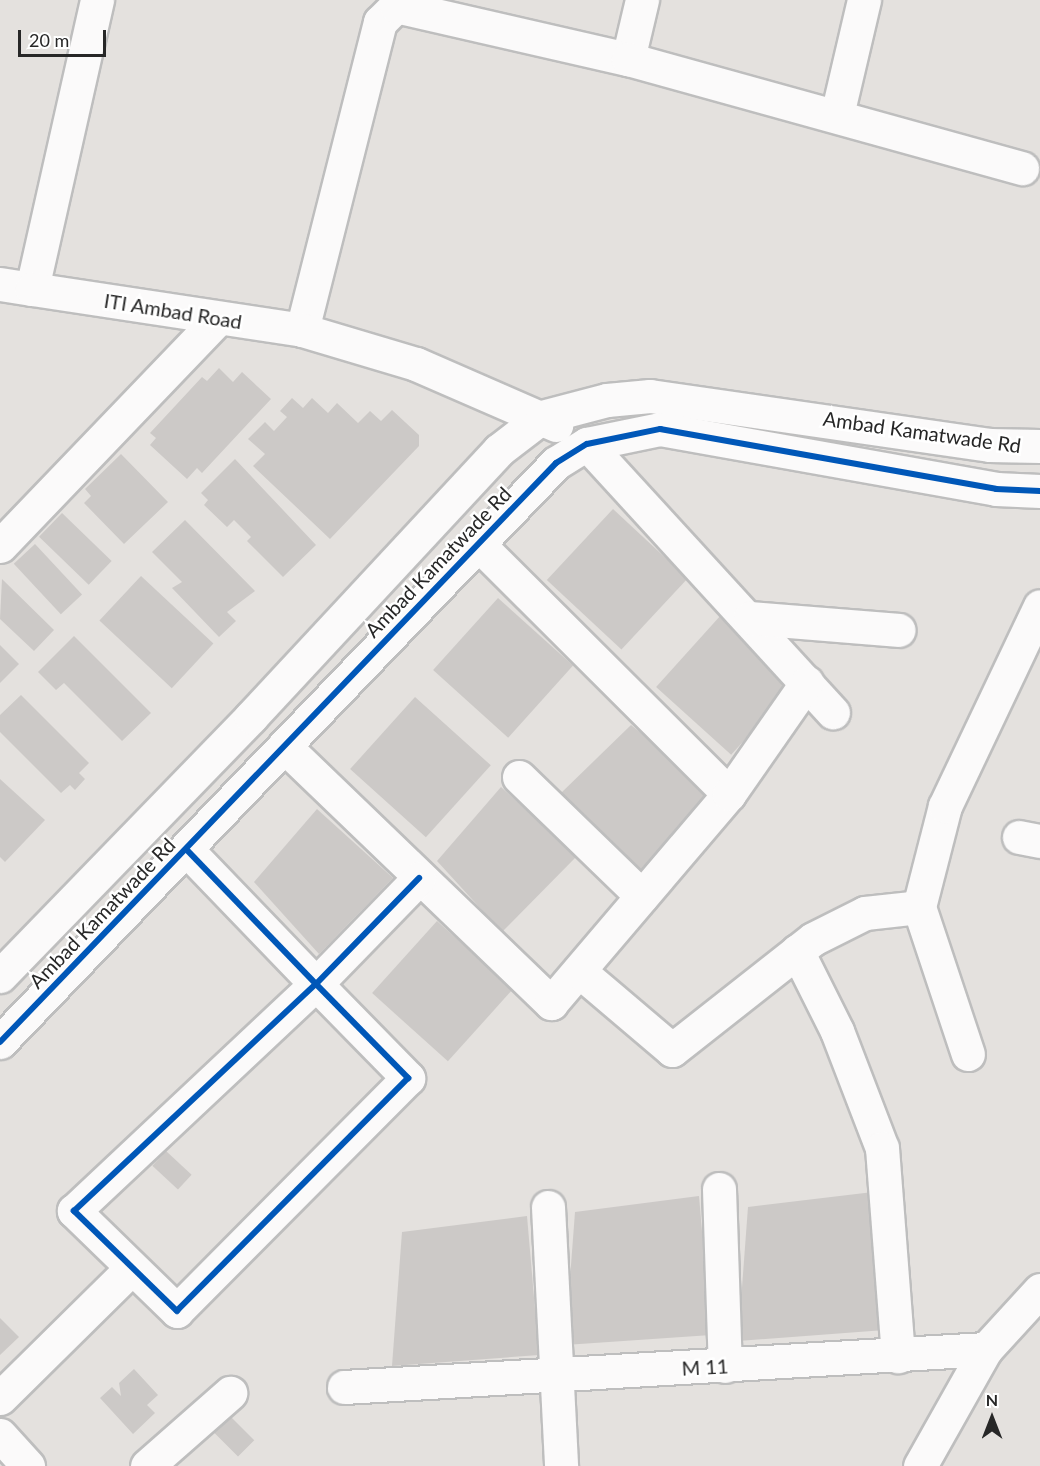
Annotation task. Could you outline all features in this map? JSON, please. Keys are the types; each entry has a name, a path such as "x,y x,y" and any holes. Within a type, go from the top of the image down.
{"street":[{"path":"628,59 642,0"},
{"path":"837,115 864,0"},
{"path":"32,289 94,1"},
{"path":"302,330 380,22 396,6 477,10 628,59 1022,168"},
{"name":"ITI Ambad Road","path":"0,284 302,330 416,364 542,417 587,444 750,618 833,712"},
{"path":"1,544 219,318"},
{"name":"Ambad Kamatwade Rd","path":"0,976 251,717 500,450 542,417 607,400 650,396 989,445 1040,446"},
{"path":"677,432 681,399"},
{"name":"Ambad Kamatwade Rd","path":"0,1042 556,463 587,444 660,429 996,489 1040,491"},
{"path":"478,544 729,794"},
{"path":"968,1054 919,907 945,806 1040,606"},
{"path":"750,618 899,630"},
{"path":"284,746 418,878 551,1004 729,794 807,682"},
{"path":"519,777 642,897"},
{"path":"186,849 316,984 408,1078 177,1311 74,1211 316,984 418,878"},
{"path":"579,971 672,1050 797,951 866,913 919,907"},
{"path":"797,951 837,1031 882,1148 898,1356"},
{"path":"719,1189 725,1366"},
{"path":"548,1207 561,1466"},
{"path":"0,1398 132,1268"},
{"path":"920,1466 986,1349 1040,1290"},
{"name":"M 11","path":"344,1387 986,1349"},
{"path":"147,1466 230,1393"},
{"path":"0,1435 28,1466"}],"building":[{"path":"219,368 233,382 242,372 271,399 202,473 197,468 187,479 150,445 156,438 150,433 202,377 207,381"},
{"path":"292,398 303,408 312,398 328,413 337,403 358,423 370,411 381,421 392,410 419,435 419,446 330,539 253,466 265,454 248,439 265,422 274,431 287,417 280,411"},
{"path":"121,454 168,502 124,544 84,503 91,496 85,489"},
{"path":"235,459 316,545 283,577 247,541 251,537 234,520 227,527 204,505 208,500 201,493"},
{"path":"613,509 688,579 621,650 547,580"},
{"path":"62,513 112,561 89,585 39,537"},
{"path":"185,520 255,591 227,612 236,621 219,637 172,588 182,582 152,552"},
{"path":"35,544 82,594 61,614 14,564"},
{"path":"141,576 213,644 172,688 99,621"},
{"path":"2,579 54,630 34,651 0,619"},
{"path":"498,598 573,666 508,738 433,670"},
{"path":"721,615 796,683 731,755 656,687"},
{"path":"74,636 151,713 122,741 64,683 56,690 38,672"},
{"path":"0,645 19,664 0,683"},
{"path":"21,695 89,763 79,773 85,779 75,790 70,785 61,793 0,732 0,715"},
{"path":"415,697 491,765 426,837 350,769"},
{"path":"631,725 714,792 641,880 560,794"},
{"path":"0,779 45,820 5,862 0,857"},
{"path":"501,787 577,856 502,932 437,861"},
{"path":"317,809 393,878 319,954 254,882"},
{"path":"437,921 513,989 448,1061 372,993"},
{"path":"166,1151 192,1175 178,1189 152,1166"},
{"path":"873,1192 885,1330 738,1341 748,1207"},
{"path":"699,1196 711,1335 565,1345 575,1212"},
{"path":"527,1216 539,1355 392,1366 402,1232"},
{"path":"0,1318 19,1337 0,1355"},
{"path":"134,1369 158,1395 147,1405 155,1413 133,1434 100,1398 112,1387 121,1396 119,1383"},
{"path":"226,1412 254,1440 238,1457 210,1428"}],"cycle path":[{"path":"0,1042 556,463 587,444 660,429 996,489 1040,491"},
{"path":"186,849 316,984 408,1078 177,1311 74,1211 316,984 419,878"}]}
